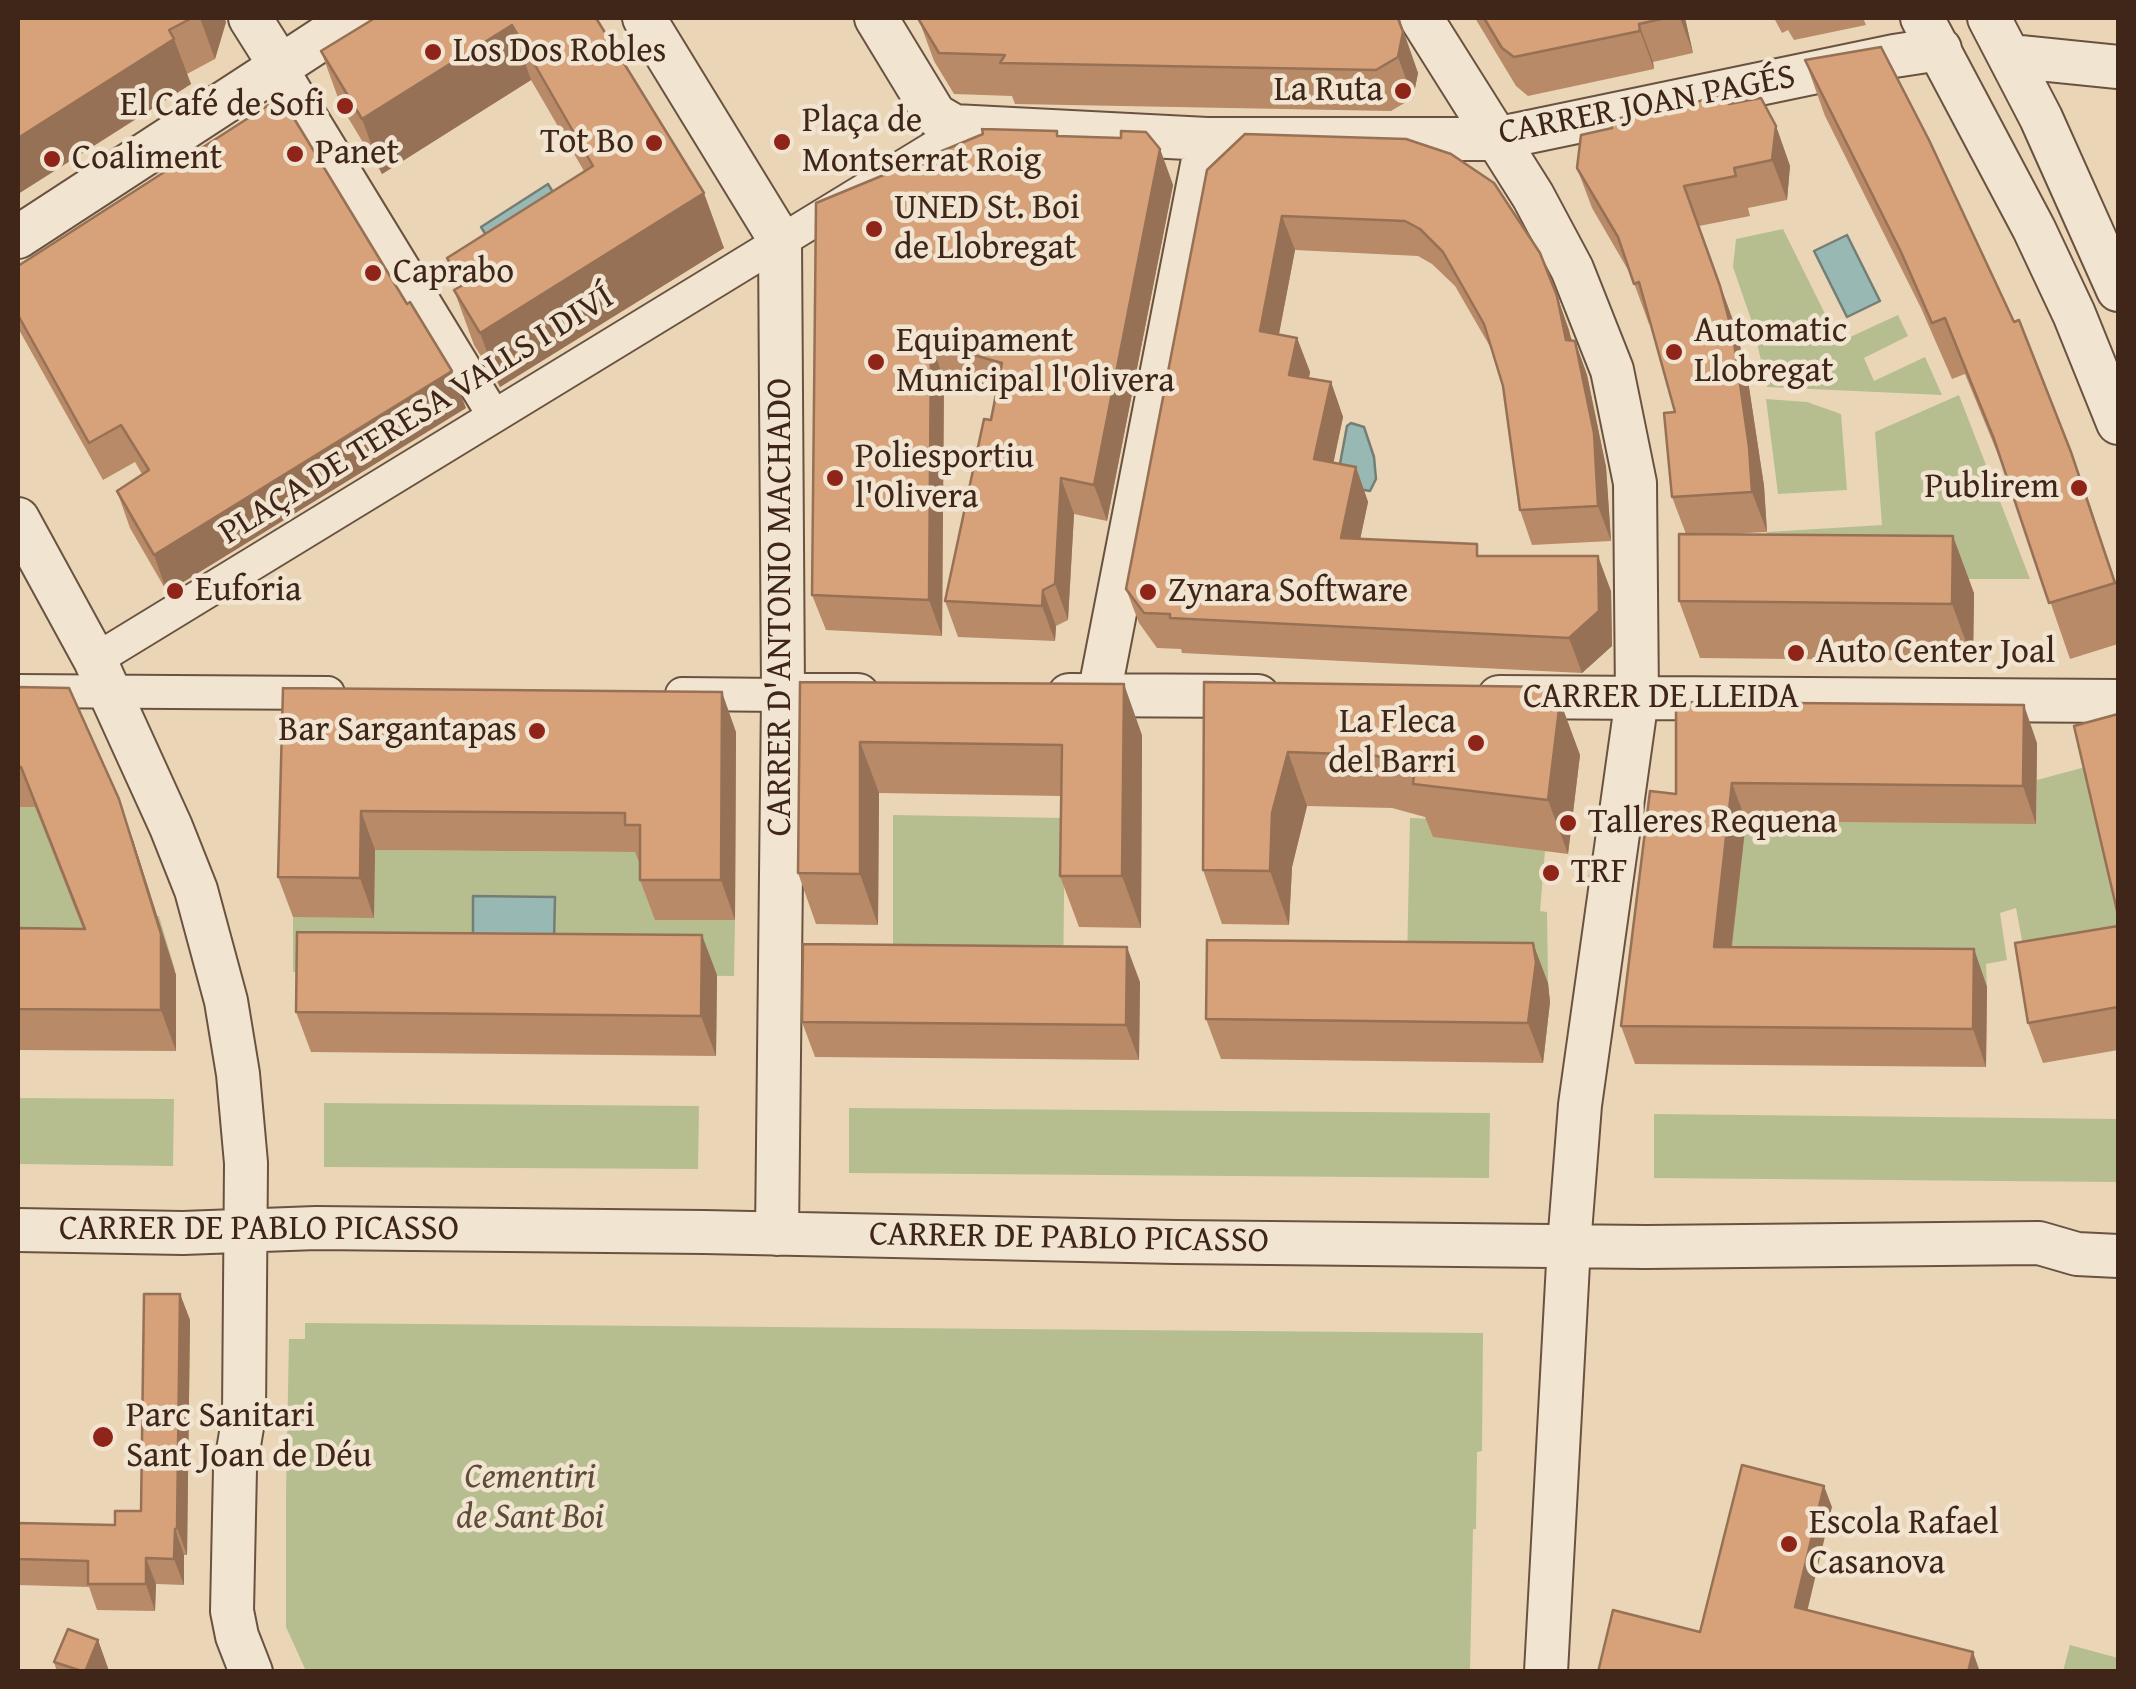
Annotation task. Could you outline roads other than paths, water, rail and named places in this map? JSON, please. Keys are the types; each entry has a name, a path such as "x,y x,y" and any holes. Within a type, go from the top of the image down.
{"street":[{"path":"250,18 494,416"},
{"path":"18,237 354,18"},
{"path":"644,18 780,240 943,142 944,120 876,18"},
{"path":"902,60 932,18"},
{"path":"1420,18 1532,196 1572,268 1612,370 1635,483 1637,698 1580,1106 1546,1672"},
{"path":"1989,18 2118,290"},
{"path":"1931,33 2050,263 2118,423"},
{"name":"CARRER JOAN PAGÉS","path":"944,120 1207,139 1494,139 1894,56 1931,33"},
{"path":"2010,56 2118,66"},
{"path":"1099,695 1207,139"},
{"name":"PLAÇA DE TERESA VALLS I DIVÍ","path":"103,676 494,416 780,240"},
{"name":"CARRER D'ANTONIO MACHADO","path":"777,1234 783,695 780,240"},
{"path":"18,519 103,676 171,827 213,946 238,1074 246,1163 244,1415 235,1470 232,1611 237,1636 252,1672"},
{"path":"18,691 103,676 350,693"},
{"path":"648,694 902,695"},
{"path":"1040,695 1302,696"},
{"name":"CARRER DE LLEIDA","path":"1459,697 2118,702"},
{"name":"CARRER DE PABLO PICASSO","path":"18,1230 777,1234 1569,1246 2040,1243 2098,1255"}],"water":[{"path":"548,184 570,220 503,262 481,227"},
{"path":"1847,235 1880,301 1847,317 1814,251"},
{"path":"1351,423 1364,427 1374,457 1376,479 1370,491 1340,486 1337,480 1347,426"},
{"path":"473,896 555,897 554,940 473,939"}],"place":[{"name":"Los Dos Robles","path":"433,52"},
{"name":"La Ruta","path":"1403,91"},
{"name":"El Café de Sofi","path":"345,106"},
{"name":"Plaça de Montserrat Roig","path":"782,142"},
{"name":"Tot Bo","path":"654,143"},
{"name":"Panet","path":"295,154"},
{"name":"Coaliment","path":"52,159"},
{"name":"UNED St. Boi de Llobregat","path":"874,229"},
{"name":"Caprabo","path":"373,273"},
{"name":"Automatic Llobregat","path":"1674,352"},
{"name":"Equipament Municipal l'Olivera","path":"876,362"},
{"name":"Poliesportiu l'Olivera","path":"835,478"},
{"name":"Publirem","path":"2079,488"},
{"name":"Euforia","path":"175,591"},
{"name":"Zynara Software","path":"1148,592"},
{"name":"Auto Center Joal","path":"1796,653"},
{"name":"Bar Sargantapas","path":"537,731"},
{"name":"La Fleca del Barri","path":"1476,743"},
{"name":"Talleres Requena","path":"1568,823"},
{"name":"TRF","path":"1551,873"},
{"name":"Parc Sanitari Sant Joan de Déu","path":"103,1437"},
{"name":"Escola Rafael Casanova","path":"1789,1544"}],"park label":[{"name":"Cementiri de Sant Boi","path":"530,1498"}]}
